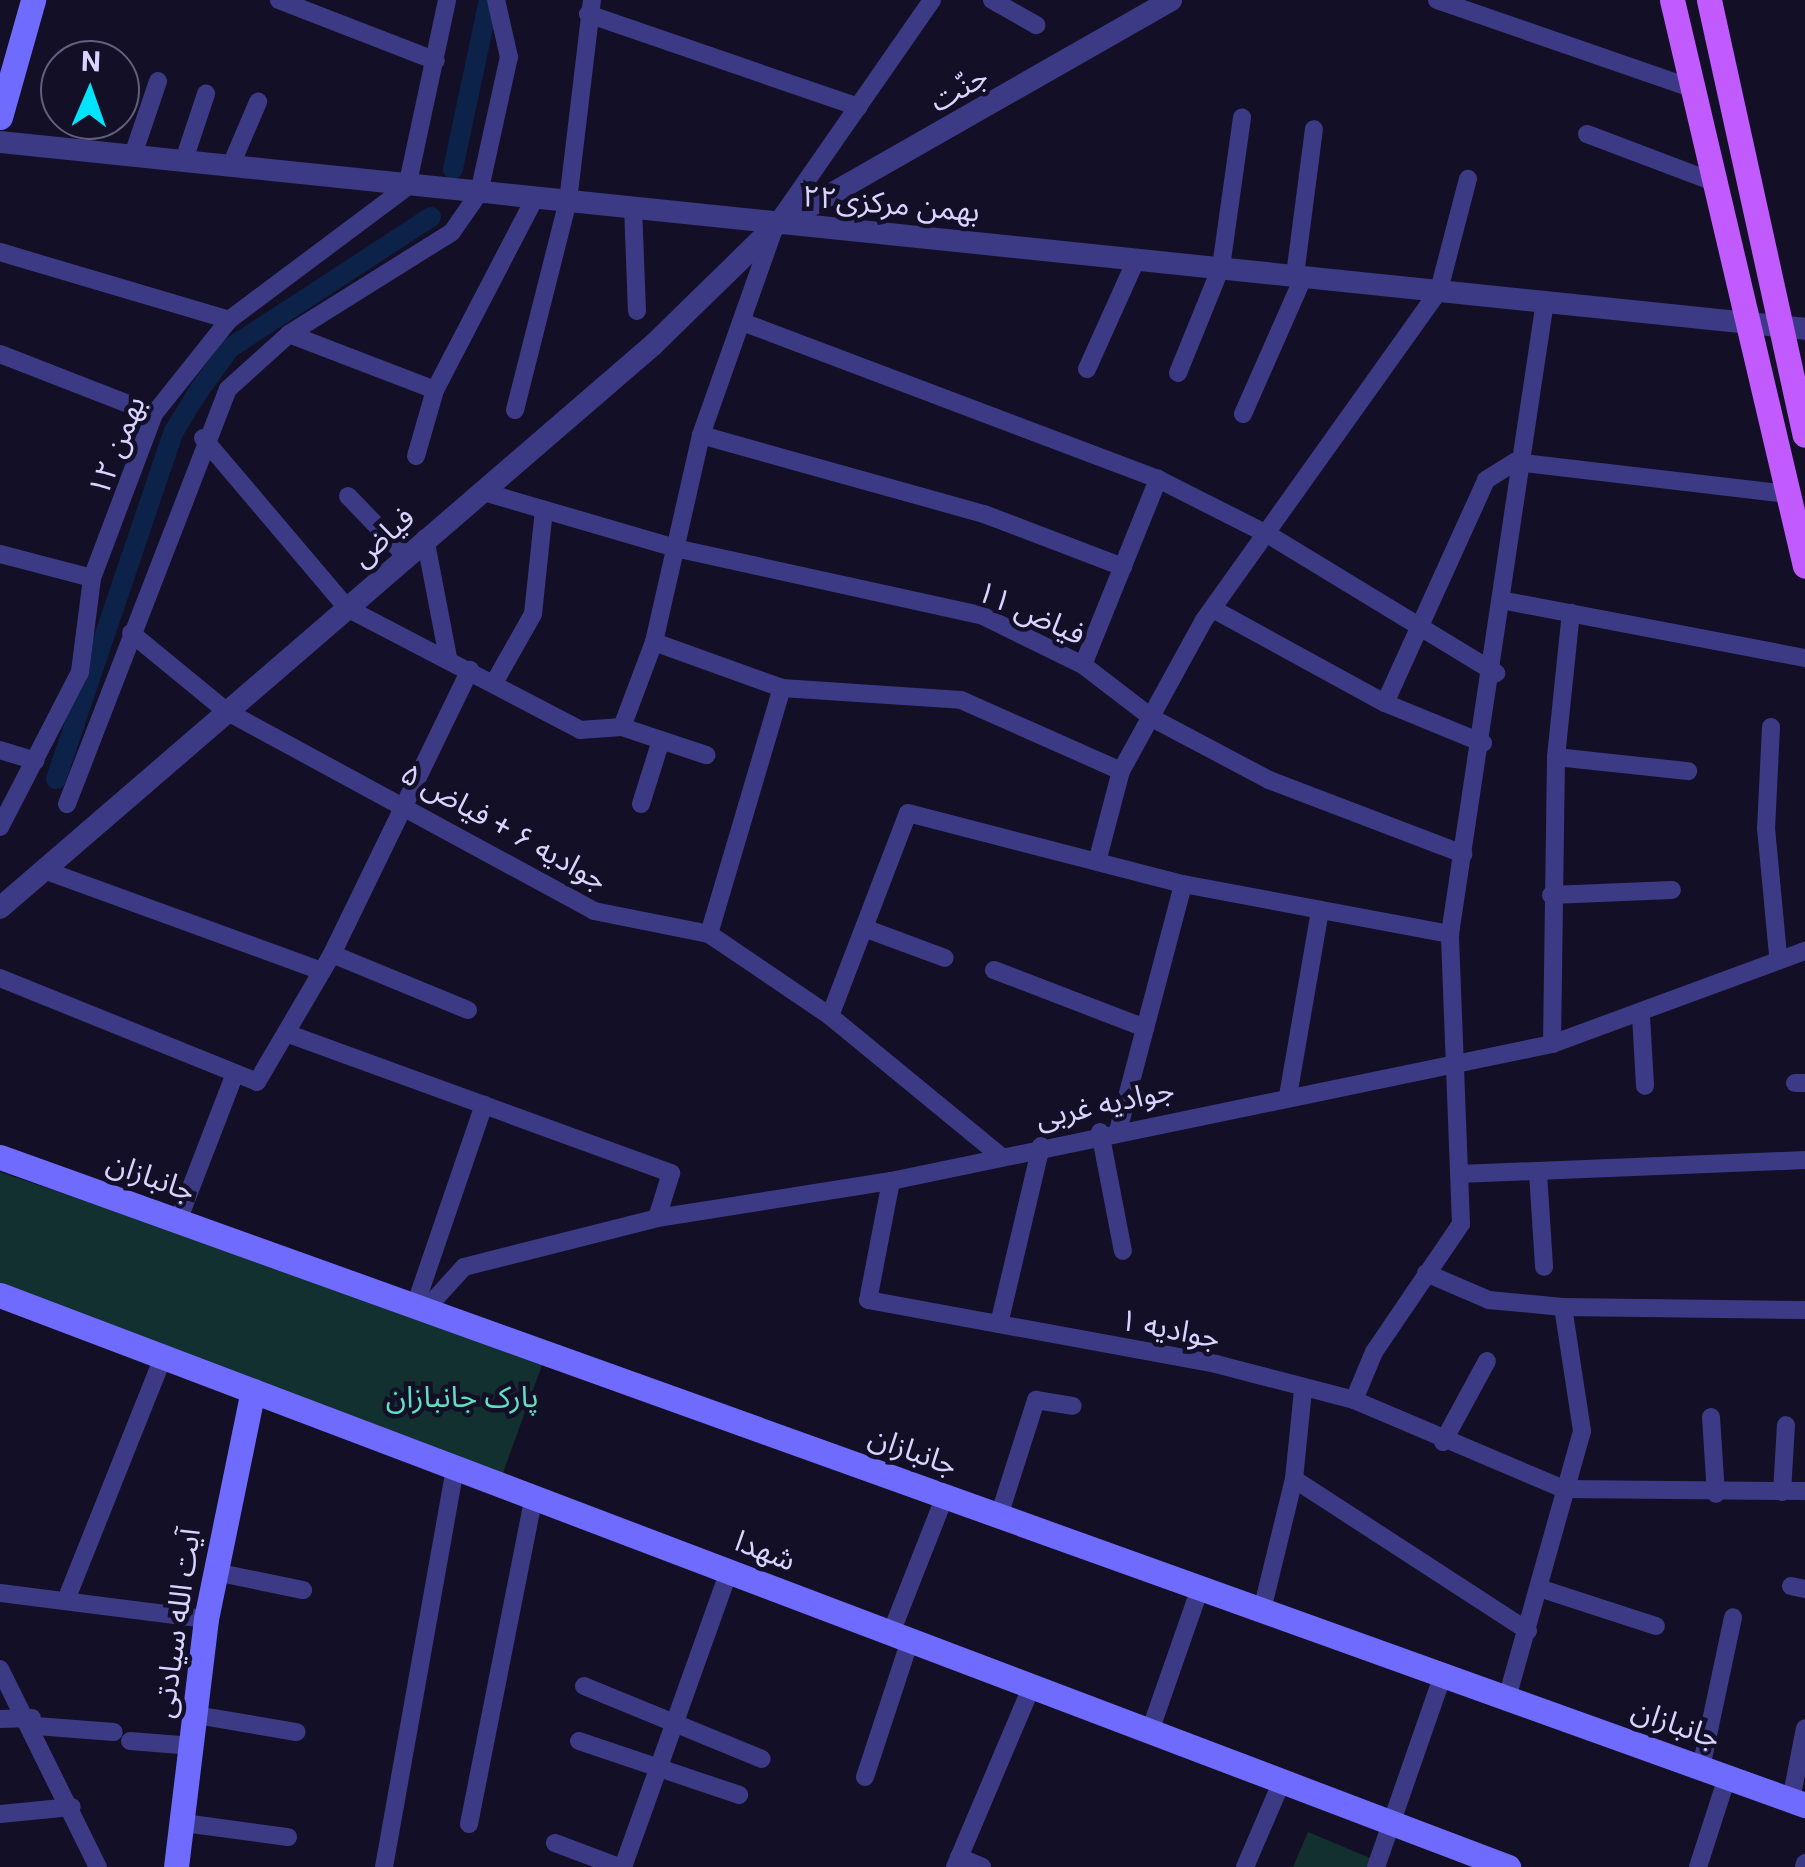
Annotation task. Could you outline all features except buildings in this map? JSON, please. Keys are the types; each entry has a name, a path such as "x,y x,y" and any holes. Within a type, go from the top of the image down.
{"main road":[{"path":"0,117 33,0"},
{"path":"1672,0 1744,322 1805,566"},
{"path":"1710,0 1777,326 1805,435"},
{"name":"جانبازان","path":"0,1157 1798,1802"},
{"name":"شهدا","path":"0,1295 1508,1867"},
{"name":"آیت الله سیادتی","path":"176,1867 206,1620 253,1391"}],"street":[{"path":"279,0 436,60"},
{"path":"408,186 447,0"},
{"path":"67,804 122,665 203,438 228,389 289,334 452,232 479,193 509,57 496,0"},
{"path":"622,728 654,642 701,435 745,323 775,226 932,0"},
{"path":"992,0 1036,25"},
{"name":"جنّت","path":"775,226 1171,0"},
{"path":"1437,0 1694,89"},
{"path":"514,410 568,201 590,7 858,107"},
{"path":"134,155 158,81"},
{"path":"184,160 206,94"},
{"path":"231,165 258,102"},
{"path":"1178,372 1221,267 1242,118"},
{"path":"1244,414 1300,275 1314,128"},
{"path":"1586,134 1714,182"},
{"name":"۲۲بهمن مرکزی","path":"0,142 633,207 775,226 1137,258 1805,330"},
{"path":"1098,858 1120,771 1212,609 1269,535 1439,290 1468,180"},
{"name":"بهمن ۱۲","path":"0,827 80,672 92,578 154,414 229,320 408,186"},
{"path":"416,456 435,390 535,198"},
{"path":"633,207 637,311"},
{"name":"فیاض","path":"0,908 407,557 424,538 484,492 775,226"},
{"path":"0,252 229,320"},
{"path":"1087,369 1137,258"},
{"path":"1354,1400 1426,1273 1461,1224 1450,934 1496,673 1506,601 1515,462 1545,301"},
{"path":"745,323 1158,479 1269,535 1496,673"},
{"path":"289,334 435,390"},
{"path":"0,354 154,414"},
{"path":"701,435 984,514 1123,566"},
{"path":"203,438 347,608 580,730 622,728 706,755"},
{"path":"1386,703 1486,480 1515,462 1786,494"},
{"path":"1083,665 1158,479"},
{"name":"فیاض ۱۱","path":"484,492 675,548 983,616 1083,665 1152,718 1269,780 1463,854"},
{"path":"348,496 407,557"},
{"path":"494,683 533,614 544,510"},
{"path":"424,538 448,658"},
{"path":"0,554 92,578"},
{"path":"1506,601 1805,658"},
{"path":"1212,609 1386,703 1483,743"},
{"path":"1552,1044 1551,895 1556,757 1572,613"},
{"name":"جوادیه ۶ + فیاض ۵","path":"132,633 226,711 402,802 594,911 709,934 830,1016 999,1155"},
{"path":"654,642 782,688 961,700 1120,771"},
{"path":"0,978 234,1076 257,1082 332,954 402,802 470,670"},
{"path":"709,934 782,688"},
{"path":"1771,727 1766,828 1778,956"},
{"path":"641,804 661,740"},
{"path":"0,750 35,761"},
{"path":"1556,757 1688,771"},
{"path":"830,1016 908,813 1098,858 1184,884 1450,934"},
{"path":"44,870 322,971"},
{"path":"1122,1251 1110,1130 1145,1028 1184,884"},
{"path":"1551,895 1672,890"},
{"path":"1288,1096 1320,910"},
{"path":"864,928 945,958"},
{"name":"جوادیه غربی","path":"420,1308 464,1267 657,1218 891,1181 1110,1130 1455,1066 1552,1044 1640,1016 1778,956 1805,951"},
{"path":"332,954 468,1010"},
{"path":"994,970 1145,1028"},
{"path":"1640,1016 1645,1086"},
{"path":"286,1033 671,1173 657,1218"},
{"path":"178,1221 234,1076"},
{"path":"420,1308 484,1105"},
{"path":"999,1324 1042,1146"},
{"path":"1460,1174 1538,1174 1805,1160"},
{"path":"1538,1174 1544,1267"},
{"name":"جوادیه ۱","path":"891,1181 868,1300 1216,1364 1303,1391 1354,1400 1443,1442 1564,1489 1716,1494 1805,1491"},
{"path":"1426,1273 1489,1300 1563,1307 1805,1310"},
{"path":"1507,1698 1582,1431 1563,1307"},
{"path":"66,1600 163,1357"},
{"path":"1443,1442 1487,1361"},
{"path":"1262,1610 1294,1479 1303,1391"},
{"path":"998,1516 1036,1400 1073,1406"},
{"path":"1711,1417 1716,1494"},
{"path":"1782,1492 1786,1425"},
{"path":"384,1867 455,1468"},
{"path":"1294,1479 1528,1631"},
{"path":"865,1777 900,1636 945,1496"},
{"path":"469,1824 534,1497"},
{"path":"555,1843 621,1867 728,1571"},
{"path":"215,1572 303,1590"},
{"path":"1150,1731 1200,1588"},
{"path":"1539,1588 1656,1626"},
{"path":"0,1593 206,1620"},
{"path":"1702,1768 1734,1617"},
{"path":"0,1670 34,1722 72,1808 104,1866"},
{"path":"1376,1867 1443,1675"},
{"path":"584,1686 762,1759"},
{"path":"982,1867 957,1862 1032,1686"},
{"path":"196,1716 297,1732"},
{"path":"0,1719 192,1746"},
{"path":"1798,1802 1805,1728"},
{"path":"578,1741 739,1795"},
{"path":"1698,1867 1727,1777"},
{"path":"1245,1867 1282,1781"},
{"path":"0,1814 72,1808"},
{"path":"184,1823 288,1837"}],"green space":[{"name":"پارک جانبازان","path":"0,1172 545,1357 500,1481 0,1284"},
{"path":"1308,1832 1375,1860 1372,1867 1293,1867"}],"waterway":[{"path":"453,169 489,0"},
{"path":"56,779 174,431 200,389 230,348 431,217"}]}
